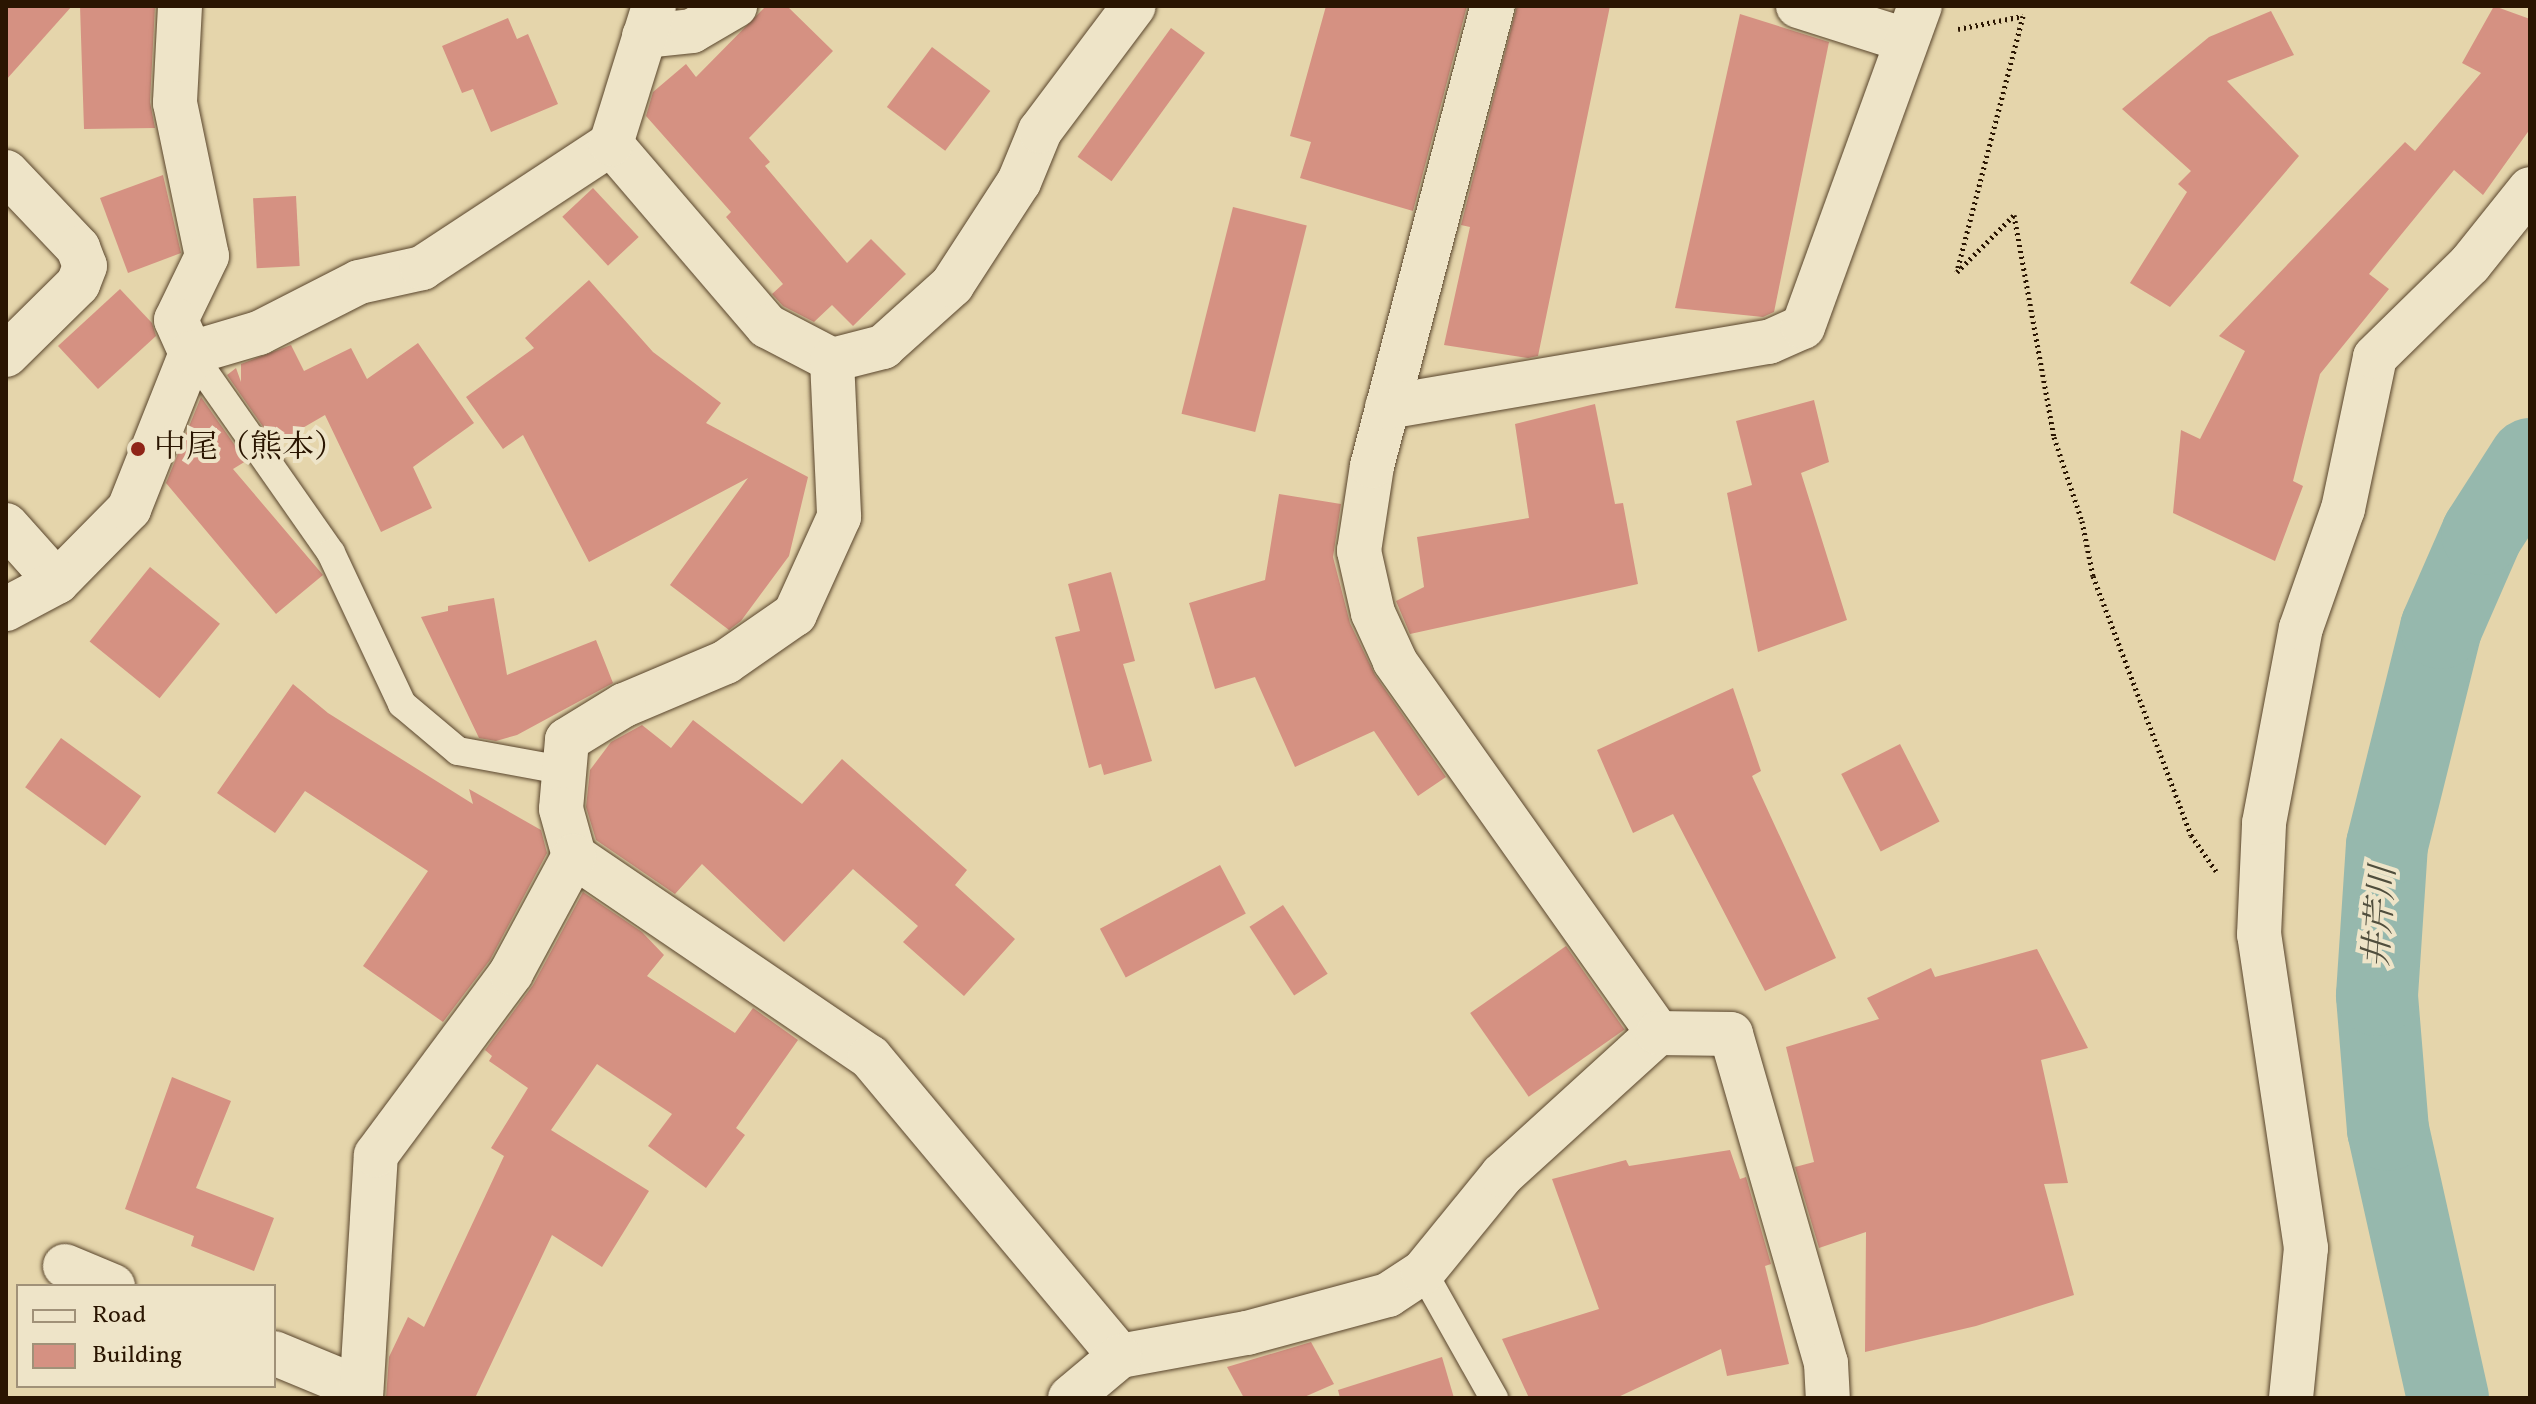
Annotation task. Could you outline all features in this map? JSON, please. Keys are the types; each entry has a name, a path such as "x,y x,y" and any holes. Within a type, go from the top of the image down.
{"street":[{"path":"6,609 57,582 129,509 191,353 176,320 207,256 175,103 180,6"},
{"path":"191,353 259,333 359,282 422,268 611,144 649,21 692,31 735,6"},
{"path":"611,144 767,326 832,360 883,347 952,285 1019,182 1040,131 1134,6"},
{"path":"1493,6 1387,407 1359,551 1373,613 1404,675 1658,1033"},
{"path":"1387,407 1769,342 1803,327 1913,23 1798,6"},
{"path":"6,172 78,248 85,266 78,284 6,355"},
{"path":"2291,1398 2306,1248 2259,935 2264,823 2301,628 2343,509 2375,357 2470,264 2530,189"},
{"path":"832,360 839,517 795,614 726,662 624,705 567,740 561,809 574,856 870,1057 1120,1356"},
{"path":"6,525 57,582"},
{"path":"276,1354 361,1394 376,1155 511,973 574,856"},
{"path":"1070,1398 1120,1356 1247,1333 1388,1295 1423,1272 1502,1175 1658,1033 1731,1034 1826,1363 1828,1398"},
{"path":"65,1266 108,1284"}],"lane":[{"path":"191,353 331,553 402,704 458,751 562,770"},
{"path":"1423,1272 1494,1398"}],"path":[{"path":"1913,23 2023,16 1957,272 2014,215 2054,437 2082,521 2093,576 2191,835 2259,935"}],"building":[{"path":"6,6 72,6 6,80"},
{"path":"80,6 155,6 150,102 155,128 84,129"},
{"path":"766,6 787,6 833,51 749,138 770,162 765,166 847,263 871,239 906,274 853,326 832,305 814,322 783,306 772,294 783,284 726,217 731,212 646,116 653,92 686,64 696,77"},
{"path":"1326,6 1467,6 1413,211 1300,178 1311,142 1290,136"},
{"path":"1517,6 1610,6 1538,356 1528,358 1444,345 1470,227 1461,225"},
{"path":"2494,6 2530,19 2530,129 2483,195 2454,170 2369,274 2389,289 2320,374 2293,481 2303,486 2275,561 2173,513 2181,430 2200,439 2245,351 2219,336 2405,142 2415,151 2481,73 2462,63"},
{"path":"2271,11 2294,55 2227,81 2299,156 2170,307 2130,283 2187,192 2178,184 2191,171 2122,109 2209,37"},
{"path":"1740,14 1829,42 1774,312 1763,317 1675,308"},
{"path":"508,18 517,39 528,34 558,104 491,132 473,89 462,93 442,46"},
{"path":"1171,28 1205,53 1112,181 1078,157"},
{"path":"932,47 990,91 945,151 887,107"},
{"path":"163,175 181,253 128,273 100,198"},
{"path":"593,188 639,237 608,266 562,217"},
{"path":"296,196 300,266 257,268 253,198"},
{"path":"1233,207 1307,225 1255,432 1181,414"},
{"path":"589,280 653,352 721,403 706,423 808,477 789,556 741,621 729,630 670,585 748,478 589,562 523,435 503,449 466,397 534,348 525,338"},
{"path":"120,289 152,323 156,336 98,389 58,346"},
{"path":"418,343 474,423 413,467 432,508 381,532 325,415 275,444 227,375 236,368 241,382 241,364 291,345 304,371 351,348 367,379"},
{"path":"201,397 246,461 233,469 323,575 276,614 166,483"},
{"path":"1814,400 1829,462 1801,473 1847,620 1758,652 1727,493 1752,485 1736,421"},
{"path":"1595,404 1615,504 1623,503 1638,584 1410,634 1396,601 1424,587 1417,537 1529,518 1515,424"},
{"path":"1279,494 1341,504 1333,557 1350,623 1375,675 1446,777 1418,796 1374,731 1295,767 1255,677 1215,689 1189,603 1265,580"},
{"path":"150,567 220,624 160,698 90,642"},
{"path":"1111,572 1135,661 1123,664 1152,761 1104,775 1101,764 1089,768 1055,637 1080,631 1068,584"},
{"path":"494,598 507,675 596,640 613,683 517,735 496,741 479,738 421,617 448,611 448,606"},
{"path":"293,684 328,713 473,804 469,789 541,830 547,853 490,960 443,1022 363,966 428,871 305,791 275,833 217,793"},
{"path":"1733,688 1761,771 1752,776 1836,958 1765,991 1673,814 1633,833 1597,750"},
{"path":"693,720 802,804 842,759 967,870 955,885 1015,939 964,996 903,942 918,926 853,869 784,942 702,864 675,894 596,840 586,807 590,770 611,742 642,725 671,748"},
{"path":"61,738 141,796 105,846 25,787"},
{"path":"1900,744 1939,822 1881,851 1841,774"},
{"path":"1220,865 1246,914 1126,977 1100,929"},
{"path":"583,892 642,932 664,955 647,976 735,1033 753,1008 798,1040 736,1128 745,1135 706,1188 648,1146 672,1114 597,1064 551,1130 649,1191 602,1267 552,1235 475,1398 386,1398 389,1357 408,1317 424,1327 504,1156 491,1148 528,1088 489,1061 492,1056 485,1050 533,985"},
{"path":"1283,905 1328,974 1294,996 1249,927"},
{"path":"1566,946 1625,1030 1529,1097 1470,1013"},
{"path":"2037,949 2088,1048 2041,1060 2068,1183 2044,1184 2074,1295 1976,1326 1865,1352 1866,1232 1819,1248 1795,1167 1814,1162 1786,1047 1879,1019 1867,998 1931,968 1935,977"},
{"path":"172,1077 231,1101 196,1188 274,1218 254,1271 191,1246 194,1236 125,1209"},
{"path":"1730,1150 1740,1179 1746,1177 1771,1264 1765,1266 1789,1364 1727,1376 1721,1349 1616,1398 1529,1398 1502,1339 1599,1309 1552,1179 1626,1160 1629,1166"},
{"path":"1311,1342 1334,1384 1302,1398 1244,1398 1227,1367"},
{"path":"1442,1357 1454,1398 1340,1398 1338,1390"}],"waterway":[{"name":"井芹川","path":"2448,1398 2388,1130 2377,995 2387,845 2441,628 2482,534 2530,459"}],"place":[{"name":"中尾（熊本）","path":"138,449"}]}
